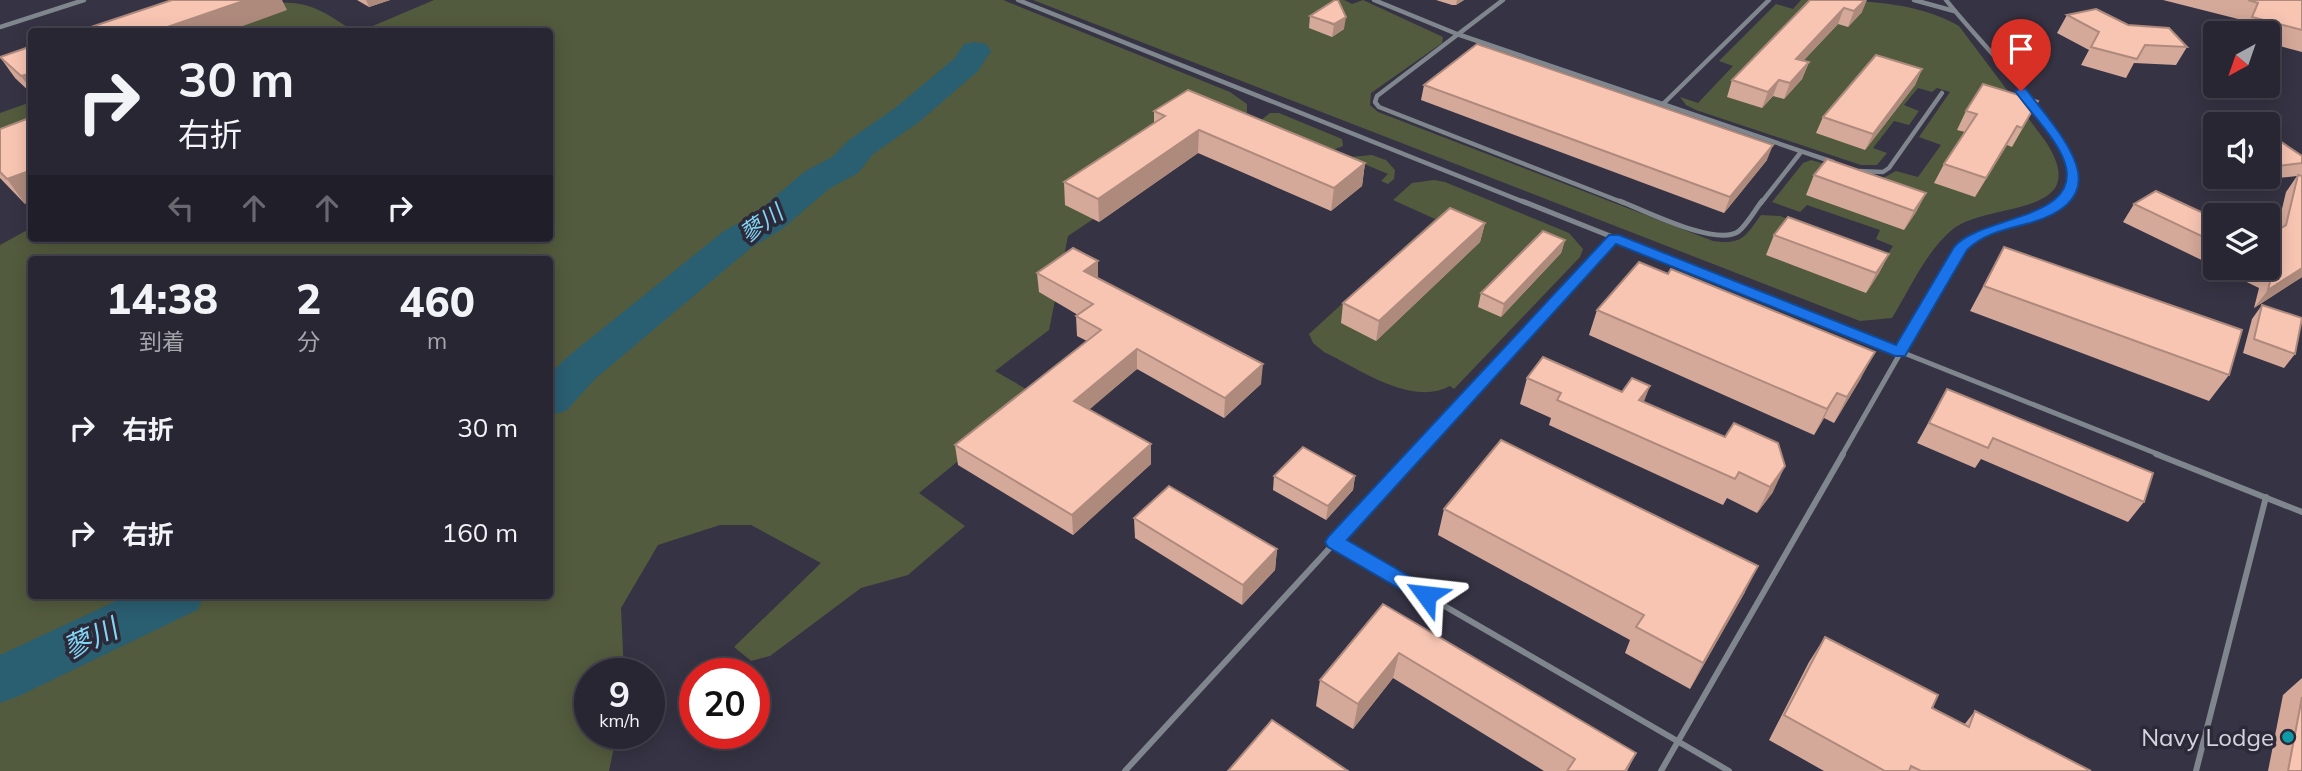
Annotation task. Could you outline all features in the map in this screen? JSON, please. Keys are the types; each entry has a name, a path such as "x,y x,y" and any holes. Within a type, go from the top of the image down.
{"lane":[{"path":"0,27 84,0"},
{"path":"1018,0 2302,512"},
{"path":"1374,0 1457,34 1834,163"},
{"path":"1503,0 1377,96 1379,107 1702,233 1718,236 1730,236 1738,232 1801,152"},
{"path":"1663,104 1769,0"},
{"path":"1914,0 1954,12"},
{"path":"1661,771 1961,247 1980,234 2036,217 2052,209 2064,199 2071,184 2073,170 2060,141 1946,0"},
{"path":"1857,170 1882,172 1889,168 1942,93"},
{"path":"1125,771 1614,238"},
{"path":"2196,771 2266,498"},
{"path":"1334,542 1729,771"}],"green space":[{"path":"205,0 274,0 319,10 349,28 124,28"},
{"path":"434,0 1003,0 1230,92 1247,104 1247,116 1068,236 1049,330 995,371 1038,396 919,493 965,526 908,575 861,588 770,656 747,658 734,647 821,563 751,525 720,525 658,545 621,608 623,658 574,658 574,749 614,749 609,771 0,771 0,245 28,230 28,242 553,242 553,28 368,28"},
{"path":"1033,0 1344,0 1352,4 1363,0 1443,37 1442,43 1371,93 1370,105 1378,112 1713,241 1730,242 1742,238 1761,215 1780,216 1887,255 1893,246 1876,239 1880,230 1807,205 1800,212 1772,202 1803,163 1811,160 1875,178 1885,177 1896,171 1918,177 1941,145 1919,137 1950,92 1937,88 1932,92 1918,88 1904,105 1919,111 1909,125 1894,121 1873,148 1887,153 1877,165 1861,165 1696,110 1686,105 1680,97 1698,103 1733,66 1719,61 1776,4 1793,9 1801,0 1842,0 1904,6 1942,17 1959,26 2046,142 2058,166 2057,184 2047,196 2031,204 1969,220 1953,229 1927,259 1892,318 1860,321"},
{"path":"28,103 28,137 0,147 0,113"},
{"path":"1270,113 1279,113 1342,139 1343,146 1333,150 1260,121"},
{"path":"1372,155 1386,160 1395,170 1394,179 1388,184 1381,181 1388,174 1357,161 1327,159"},
{"path":"1434,180 1445,182 1569,233 1583,249 1580,257 1454,389 1450,386 1419,392 1402,389 1369,376 1324,352 1313,343 1309,334 1435,219 1393,200 1412,183"}],"building":[{"path":"172,0 246,0 165,28 88,28"},
{"path":"1338,0 1346,17 1334,24 1310,16"},
{"path":"1810,0 1865,0 1854,11 1844,8 1796,59 1809,62 1790,83 1779,80 1768,92 1732,80"},
{"path":"2248,0 2302,0 2302,30 2280,24 2280,21 2252,17 2258,3"},
{"path":"2096,9 2128,25 2169,28 2187,47 2145,45 2137,59 2091,47 2099,32 2067,15"},
{"path":"1477,44 1773,145 1730,197 1424,85"},
{"path":"28,47 28,74 21,76 0,57"},
{"path":"1876,55 1922,69 1873,134 1823,117"},
{"path":"1983,84 2038,101 2022,128 2017,126 1986,178 1944,164 1977,114 1966,111"},
{"path":"1188,90 1365,163 1334,188 1199,130 1098,199 1064,182 1165,116 1154,111"},
{"path":"28,118 28,171 7,179 0,172 0,129"},
{"path":"2280,141 2302,156 2302,163 2280,166"},
{"path":"1827,159 1926,193 1914,211 1814,175"},
{"path":"2298,175 2302,176 2302,268 2268,290 2270,280 2280,280 2280,229 2286,225"},
{"path":"2156,191 2203,213 2203,237 2134,204"},
{"path":"1450,208 1485,223 1379,321 1343,303"},
{"path":"1788,217 1889,254 1876,273 1774,235"},
{"path":"1543,231 1565,240 1504,304 1481,293"},
{"path":"2004,247 2242,330 2229,375 1984,286"},
{"path":"1073,248 1098,261 1084,271 1263,364 1225,398 1137,349 1074,401 1151,444 1072,515 955,445 1101,330 1076,316 1093,304 1037,273"},
{"path":"1639,262 1668,274 1671,269 1875,352 1847,397 1837,393 1827,409 1597,310"},
{"path":"2262,305 2302,318 2295,354 2254,339"},
{"path":"1543,357 1622,392 1632,378 1650,386 1639,400 1725,437 1734,423 1778,443 1785,466 1770,487 1739,472 1735,479 1557,400 1561,393 1527,378"},
{"path":"1947,389 2153,473 2144,502 1993,438 1988,448 1929,423"},
{"path":"1501,440 1758,566 1703,663 1636,627 1644,615 1444,509"},
{"path":"1303,447 1355,476 1328,506 1274,476"},
{"path":"1169,486 1277,549 1243,585 1134,518"},
{"path":"1383,604 1636,753 1625,771 1567,771 1575,759 1399,653 1358,704 1320,680"},
{"path":"1825,637 1938,695 1932,708 1969,727 1975,711 2091,771 1921,771 1911,766 1909,771 1885,771 1784,715"},
{"path":"2302,697 2302,771 2288,771"},
{"path":"1272,720 1348,771 1228,771"}],"waterway":[{"name":"蓼川","path":"553,397 581,368 738,239 768,222 817,180 845,165 861,147 907,115 967,64 975,51"},
{"name":"蓼川","path":"0,680 171,599"}],"place":[{"name":"Navy Lodge","path":"2288,737"}],"route":[{"path":"1426,595 1334,542 1614,238 1900,352 1961,247 1972,237 2036,217 2052,209 2064,199 2071,184 2073,170 2069,156 2021,91"}]}
